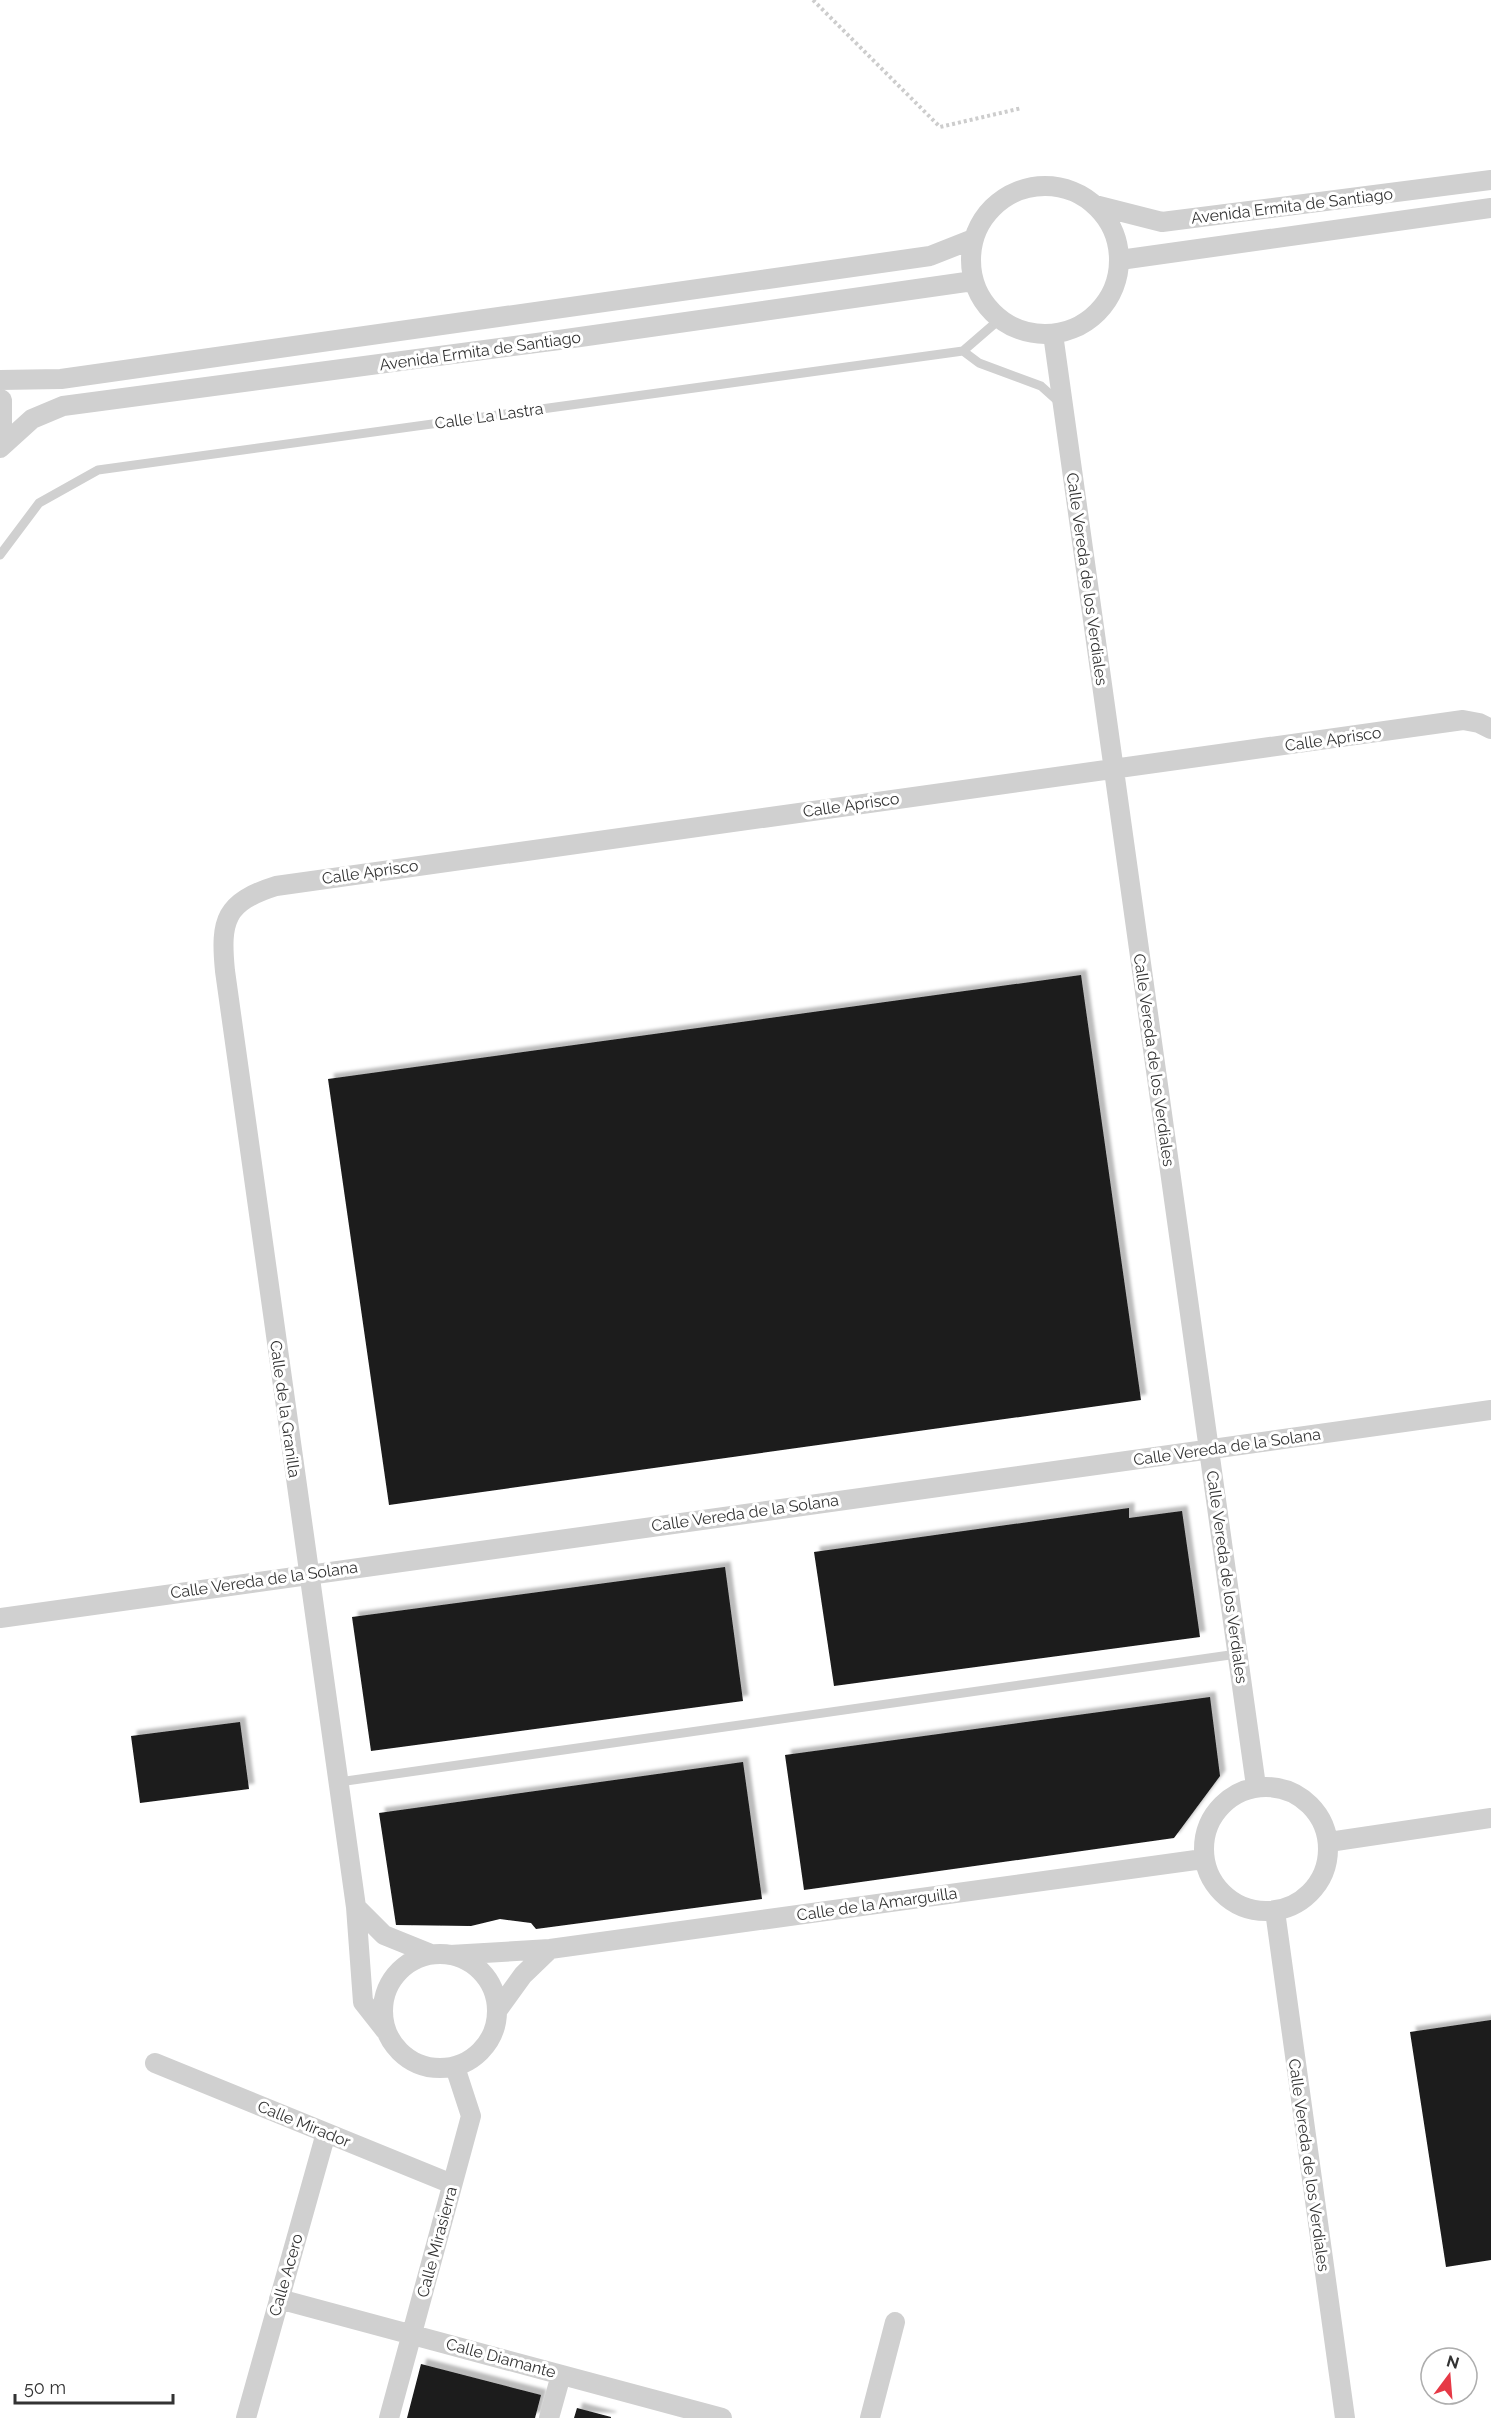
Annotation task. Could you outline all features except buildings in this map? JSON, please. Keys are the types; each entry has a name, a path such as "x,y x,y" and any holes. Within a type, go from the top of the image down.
{"street":[{"name":"Avenida Ermita de Santiago","path":"1095,205 1162,222 1491,180"},
{"name":"Avenida Ermita de Santiago","path":"1050,185 1074,191 1095,205 1108,220 1117,239 1120,260 1116,281 1107,301 1092,317 1074,328 1053,334 1034,333 1016,328 999,319 983,302 973,281 970,260 973,239 984,216 1002,198 1024,188 1050,185"},
{"name":"Avenida Ermita de Santiago","path":"1120,260 1491,208"},
{"name":"Avenida Ermita de Santiago","path":"0,380 61,379 930,256 973,239"},
{"name":"Avenida Ermita de Santiago","path":"0,448 32,419 63,406 559,340 973,281"},
{"name":"Calle Vereda de los Verdiales","path":"1053,334 1256,1786"},
{"path":"0,402 0,435"},
{"name":"Calle Aprisco","path":"230,911 251,894 276,886 1463,720 1485,726"},
{"name":"Calle de la Granilla","path":"230,911 222,940 225,971 356,1907 363,2002 386,2031"},
{"name":"Calle Vereda de la Solana","path":"0,1618 1491,1410"},
{"path":"1256,1786 1281,1788 1304,1799 1321,1818 1329,1842 1327,1866 1316,1888 1298,1904 1275,1911 1251,1910 1228,1900 1212,1882 1203,1859 1204,1835 1214,1812 1232,1795 1256,1786"},
{"path":"1329,1842 1491,1818"},
{"name":"Calle de la Amarguilla","path":"441,1955 550,1949 1203,1859"},
{"path":"356,1907 384,1935 441,1955 469,1962 484,1974 494,1991 497,2011 494,2030 486,2046 472,2059 455,2067 438,2068 421,2065 406,2058 394,2046 386,2031 382,2012 386,1991 396,1974 412,1961 441,1955"},
{"name":"Calle Vereda de los Verdiales","path":"1275,1911 1345,2418"},
{"path":"497,2011 523,1975 550,1949"},
{"name":"Calle Mirador","path":"155,2063 452,2184"},
{"name":"Calle Mirasierra","path":"388,2418 471,2116 455,2067"},
{"name":"Calle Acero","path":"246,2418 326,2133"},
{"name":"Calle Diamante","path":"279,2299 713,2417"},
{"path":"870,2418 896,2322"},
{"path":"549,2418 561,2375"}],"lane":[{"path":"999,319 963,351 978,363 1041,386 1063,405"},
{"name":"Calle La Lastra","path":"0,555 39,504 98,470 963,351"},
{"path":"339,1782 1237,1653"}],"path":[{"path":"813,0 940,127 1022,108"}]}
